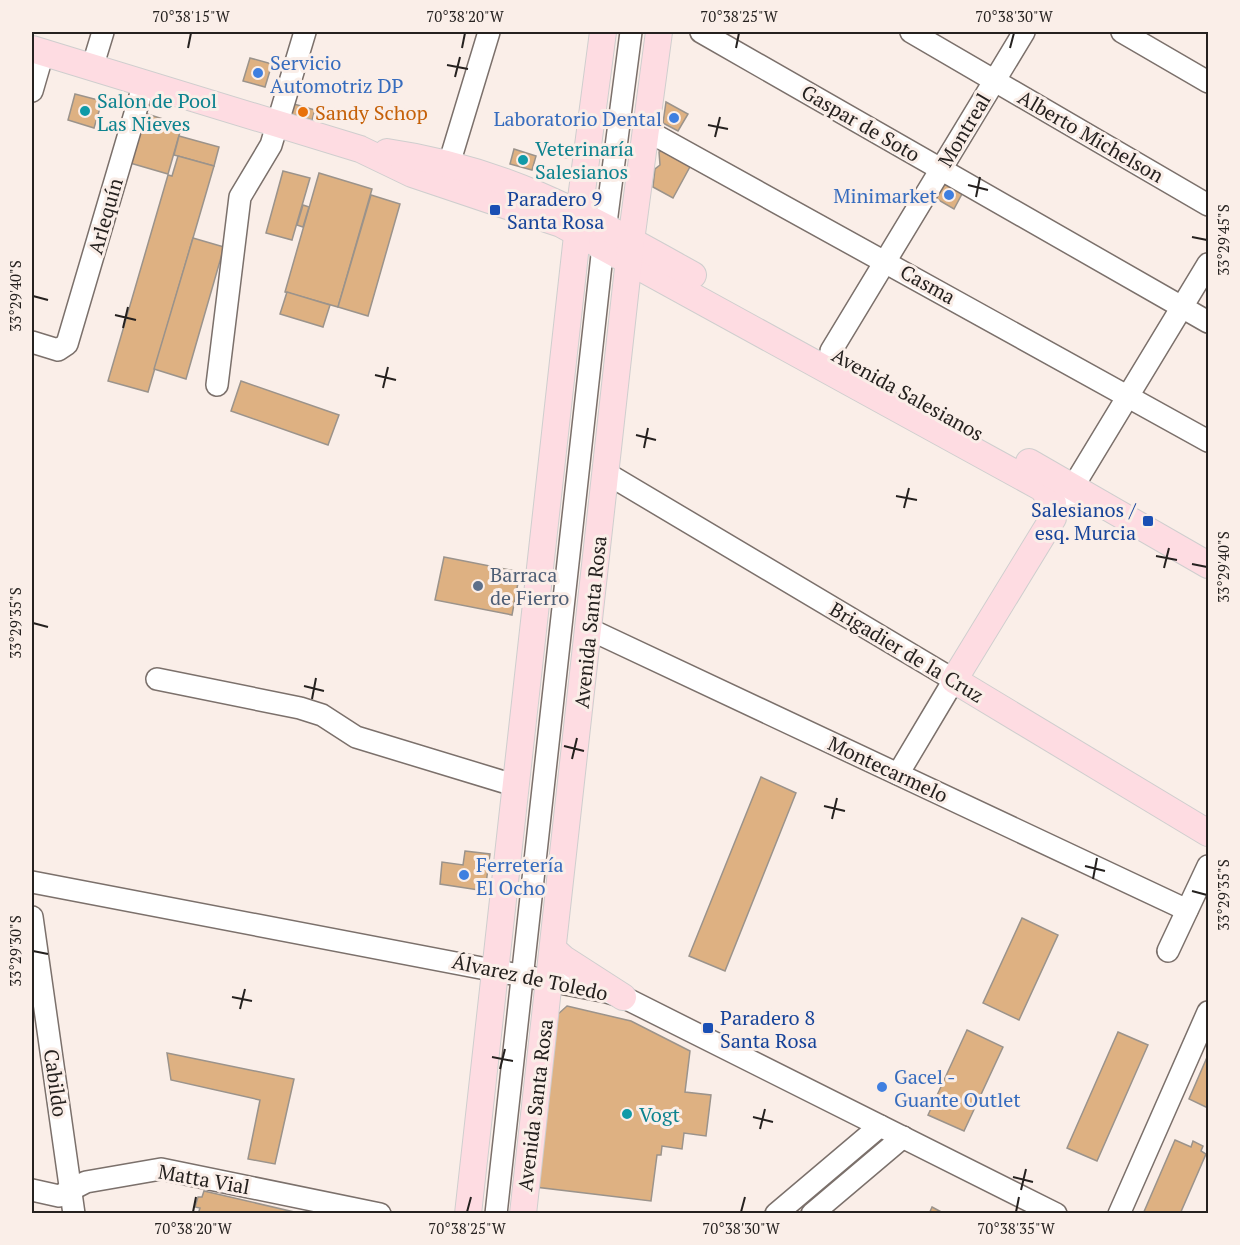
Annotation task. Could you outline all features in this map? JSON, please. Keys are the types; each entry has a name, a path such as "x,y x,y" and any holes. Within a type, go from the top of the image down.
{"main road":[{"path":"468,1214 579,222 603,32"},
{"name":"Avenida Santa Rosa","path":"523,1214 630,250 659,32"},
{"path":"37,51 360,149 450,164 521,186 579,222"},
{"path":"360,149 412,174 579,222"},
{"name":"Avenida Salesianos","path":"579,222 1037,484 1051,497 1053,518"},
{"name":"Avenida Salesianos","path":"630,250 831,351 1209,565"},
{"path":"954,680 1053,518"},
{"name":"Brigadier de la Cruz","path":"954,680 1209,833"},
{"path":"553,949 564,959 623,997"}],"street":[{"path":"92,68 103,32"},
{"path":"217,385 240,197 271,145 305,32"},
{"path":"450,164 489,32"},
{"path":"496,1214 605,236 631,32"},
{"name":"Gaspar de Soto","path":"701,32 1209,322"},
{"name":"Alberto Michelson","path":"911,32 1209,205"},
{"name":"Montreal","path":"831,351 1024,32"},
{"path":"1122,32 1209,81"},
{"path":"32,91 37,51"},
{"name":"Arlequín","path":"32,342 58,350 64,348 144,83"},
{"name":"Casma","path":"646,130 1209,441"},
{"path":"1053,518 1209,264"},
{"name":"Brigadier de la Cruz","path":"606,473 954,680"},
{"name":"Montecarmelo","path":"589,629 1187,910"},
{"path":"157,679 300,708 322,715 356,737 517,786"},
{"path":"898,774 954,680"},
{"path":"1168,951 1209,866"},
{"name":"Álvarez de Toledo","path":"32,882 496,968 623,997 1050,1212"},
{"name":"Cabildo","path":"32,917 41,1043 74,1214"},
{"path":"1119,1214 1209,1012"},
{"path":"776,1214 880,1126"},
{"path":"812,1214 903,1137"},
{"name":"Matta Vial","path":"32,1190 59,1196 86,1182 160,1168 380,1214"}],"building":[{"name":"Servicio Automotriz DP","path":"250,58 272,64 265,87 243,81"},
{"name":"Salon de Pool Las Nieves","path":"75,94 102,101 94,128 68,120"},
{"name":"Laboratorio Dental","path":"666,102 688,114 678,131 663,123"},
{"name":"Sandy Schop","path":"294,104 315,110 312,120 291,114"},
{"path":"144,113 182,125 168,174 130,163"},
{"path":"179,136 219,147 214,166 174,155"},
{"path":"548,144 570,147 569,158 546,155"},
{"path":"666,148 692,163 673,198 653,187 655,169 660,165 659,152"},
{"name":"Veterinaría Salesianos","path":"514,149 536,156 532,170 510,164"},
{"path":"178,156 214,166 148,392 108,381 168,175 172,176"},
{"path":"283,171 310,178 292,240 266,233"},
{"path":"319,173 372,189 338,307 285,292"},
{"name":"Minimarket","path":"949,184 963,192 954,209 935,198 942,186"},
{"path":"371,195 400,204 368,316 338,307"},
{"path":"303,205 309,207 303,227 297,225"},
{"path":"193,238 224,247 186,379 154,369"},
{"path":"287,292 330,305 323,327 280,314"},
{"path":"241,381 339,415 328,445 231,411"},
{"name":"Barraca de Fierro","path":"444,557 520,572 512,615 435,600"},
{"path":"761,777 796,793 725,971 689,956"},
{"name":"Ferretería El Ocho","path":"465,851 490,854 485,891 440,884 442,862 463,865"},
{"path":"1022,918 1058,935 1019,1020 983,1003"},
{"name":"Vogt","path":"567,1006 631,1021 690,1051 685,1092 711,1095 706,1136 684,1133 682,1149 662,1146 661,1155 657,1155 651,1201 535,1187 557,1015"},
{"path":"967,1030 1003,1047 964,1131 928,1115"},
{"path":"1118,1032 1148,1045 1097,1161 1067,1148"},
{"path":"167,1053 294,1079 275,1164 248,1159 260,1100 171,1080"},
{"path":"1208,1055 1208,1108 1189,1099"},
{"path":"1175,1140 1191,1147 1193,1141 1203,1146 1201,1151 1206,1154 1180,1214 1143,1214"},
{"path":"204,1191 303,1214 198,1214 200,1208 195,1207 198,1197 202,1197"},
{"path":"932,1207 945,1214 929,1214"}],"place":[{"name":"Servicio Automotriz DP","path":"258,73"},
{"name":"Salon de Pool Las Nieves","path":"85,111"},
{"name":"Sandy Schop","path":"303,112"},
{"name":"Laboratorio Dental","path":"674,118"},
{"name":"Veterinaría Salesianos","path":"523,160"},
{"name":"Minimarket","path":"949,195"},
{"name":"Paradero 9 Santa Rosa","path":"495,210"},
{"name":"Salesianos / esq. Murcia","path":"1148,521"},
{"name":"Barraca de Fierro","path":"478,586"},
{"name":"Ferretería El Ocho","path":"464,875"},
{"name":"Paradero 8 Santa Rosa","path":"708,1028"},
{"name":"Gacel - Guante Outlet","path":"882,1087"},
{"name":"Vogt","path":"627,1114"}]}
